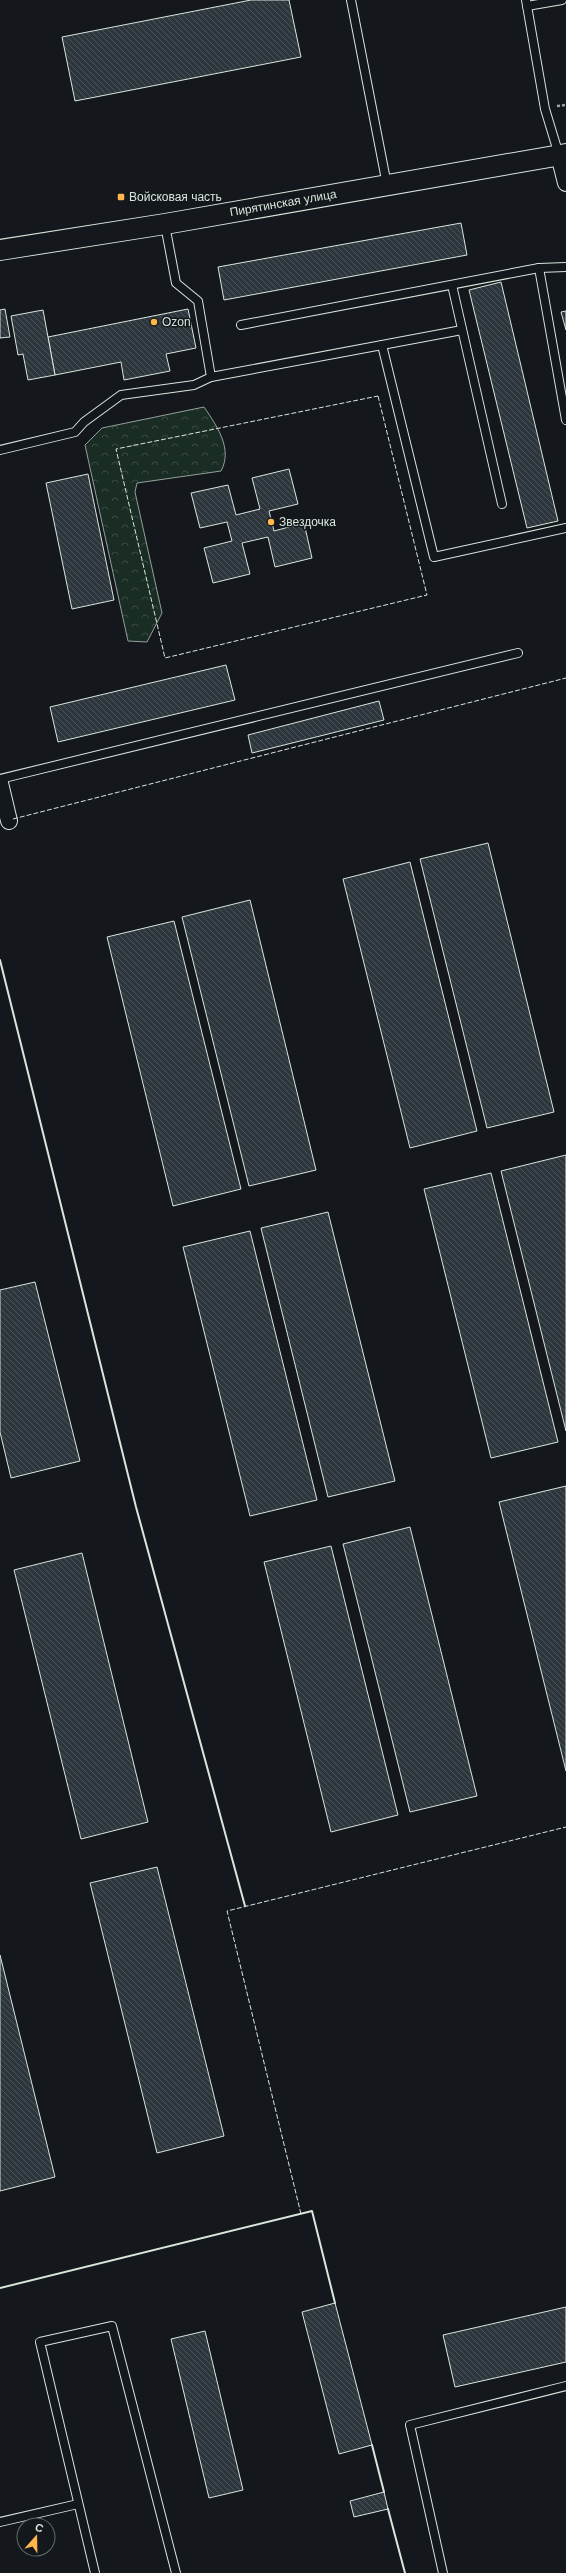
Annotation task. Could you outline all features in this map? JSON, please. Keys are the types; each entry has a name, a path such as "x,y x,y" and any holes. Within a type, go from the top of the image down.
{"street":[{"name":"Пирятинская улица","path":"0,250 164,224 563,154"},
{"path":"563,154 566,183"},
{"path":"0,781 9,820"}],"lane":[{"path":"351,0 387,185"},
{"path":"562,0 527,3 545,109 563,154"},
{"path":"164,224 176,283 198,302 211,377"},
{"path":"242,325 539,268 566,267"},
{"path":"539,268 566,420"},
{"path":"452,285 502,504"},
{"path":"0,450 74,432 84,422 121,395 194,384 211,377 462,330"},
{"path":"382,345 434,557 566,528"},
{"path":"0,781 518,653"},
{"path":"95,2573 40,2342 112,2326 176,2573"},
{"path":"443,2573 410,2425 566,2386"},
{"path":"0,2522 78,2504"}],"green space":[{"path":"204,407 222,438 225,454 221,471 137,483 135,492 162,613 147,642 128,641 85,445 102,428"}],"building":[{"path":"251,0 289,0 301,57 75,101 62,37"},
{"path":"461,223 467,255 224,300 218,267"},
{"path":"501,282 558,521 527,528 469,290"},
{"path":"5,309 10,337 0,338 0,310"},
{"path":"188,309 196,348 166,354 170,371 124,380 121,362 55,375 48,337"},
{"path":"43,310 55,375 28,380 23,354 18,355 11,316"},
{"path":"566,311 566,330 561,312"},
{"path":"289,469 298,504 269,511 274,531 304,523 312,558 275,567 268,537 242,543 250,574 213,583 204,548 232,541 227,522 200,528 191,493 228,485 236,515 260,509 252,478"},
{"path":"88,474 114,600 72,609 46,483"},
{"path":"226,665 235,700 58,742 50,707"},
{"path":"379,701 384,720 252,753 248,735"},
{"path":"488,843 554,1112 487,1128 420,859"},
{"path":"410,862 477,1131 410,1148 343,879"},
{"path":"250,900 316,1170 249,1186 182,917"},
{"path":"174,921 241,1189 173,1206 107,937"},
{"path":"566,1155 566,1431 501,1171"},
{"path":"491,1173 558,1442 491,1458 424,1189"},
{"path":"328,1212 395,1481 328,1497 261,1228"},
{"path":"250,1231 317,1500 250,1516 183,1247"},
{"path":"35,1282 80,1461 11,1478 0,1432 0,1290"},
{"path":"566,1486 566,1771 499,1502"},
{"path":"410,1527 477,1796 410,1812 343,1544"},
{"path":"331,1546 398,1815 331,1832 264,1562"},
{"path":"82,1553 148,1822 81,1839 14,1570"},
{"path":"157,1867 224,2136 157,2153 90,1883"},
{"path":"0,1955 55,2177 0,2191"},
{"path":"335,2303 372,2445 339,2454 302,2312"},
{"path":"566,2307 566,2362 455,2387 443,2335"},
{"path":"205,2331 243,2490 209,2498 171,2339"},
{"path":"384,2492 388,2509 354,2517 350,2501"}],"fence":[{"path":"378,396 427,595 165,658 116,449 378,396"},
{"path":"13,819 566,678"},
{"path":"301,2214 227,1911 566,1827"}],"wall":[{"path":"0,960 136,1507 245,1906"},
{"path":"0,2288 312,2211 335,2303"},
{"path":"372,2445 384,2492"},
{"path":"388,2509 405,2573"}],"place":[{"name":"Войсковая часть","path":"121,197"},
{"name":"Ozon","path":"154,322"},
{"name":"Звездочка","path":"271,522"}]}
